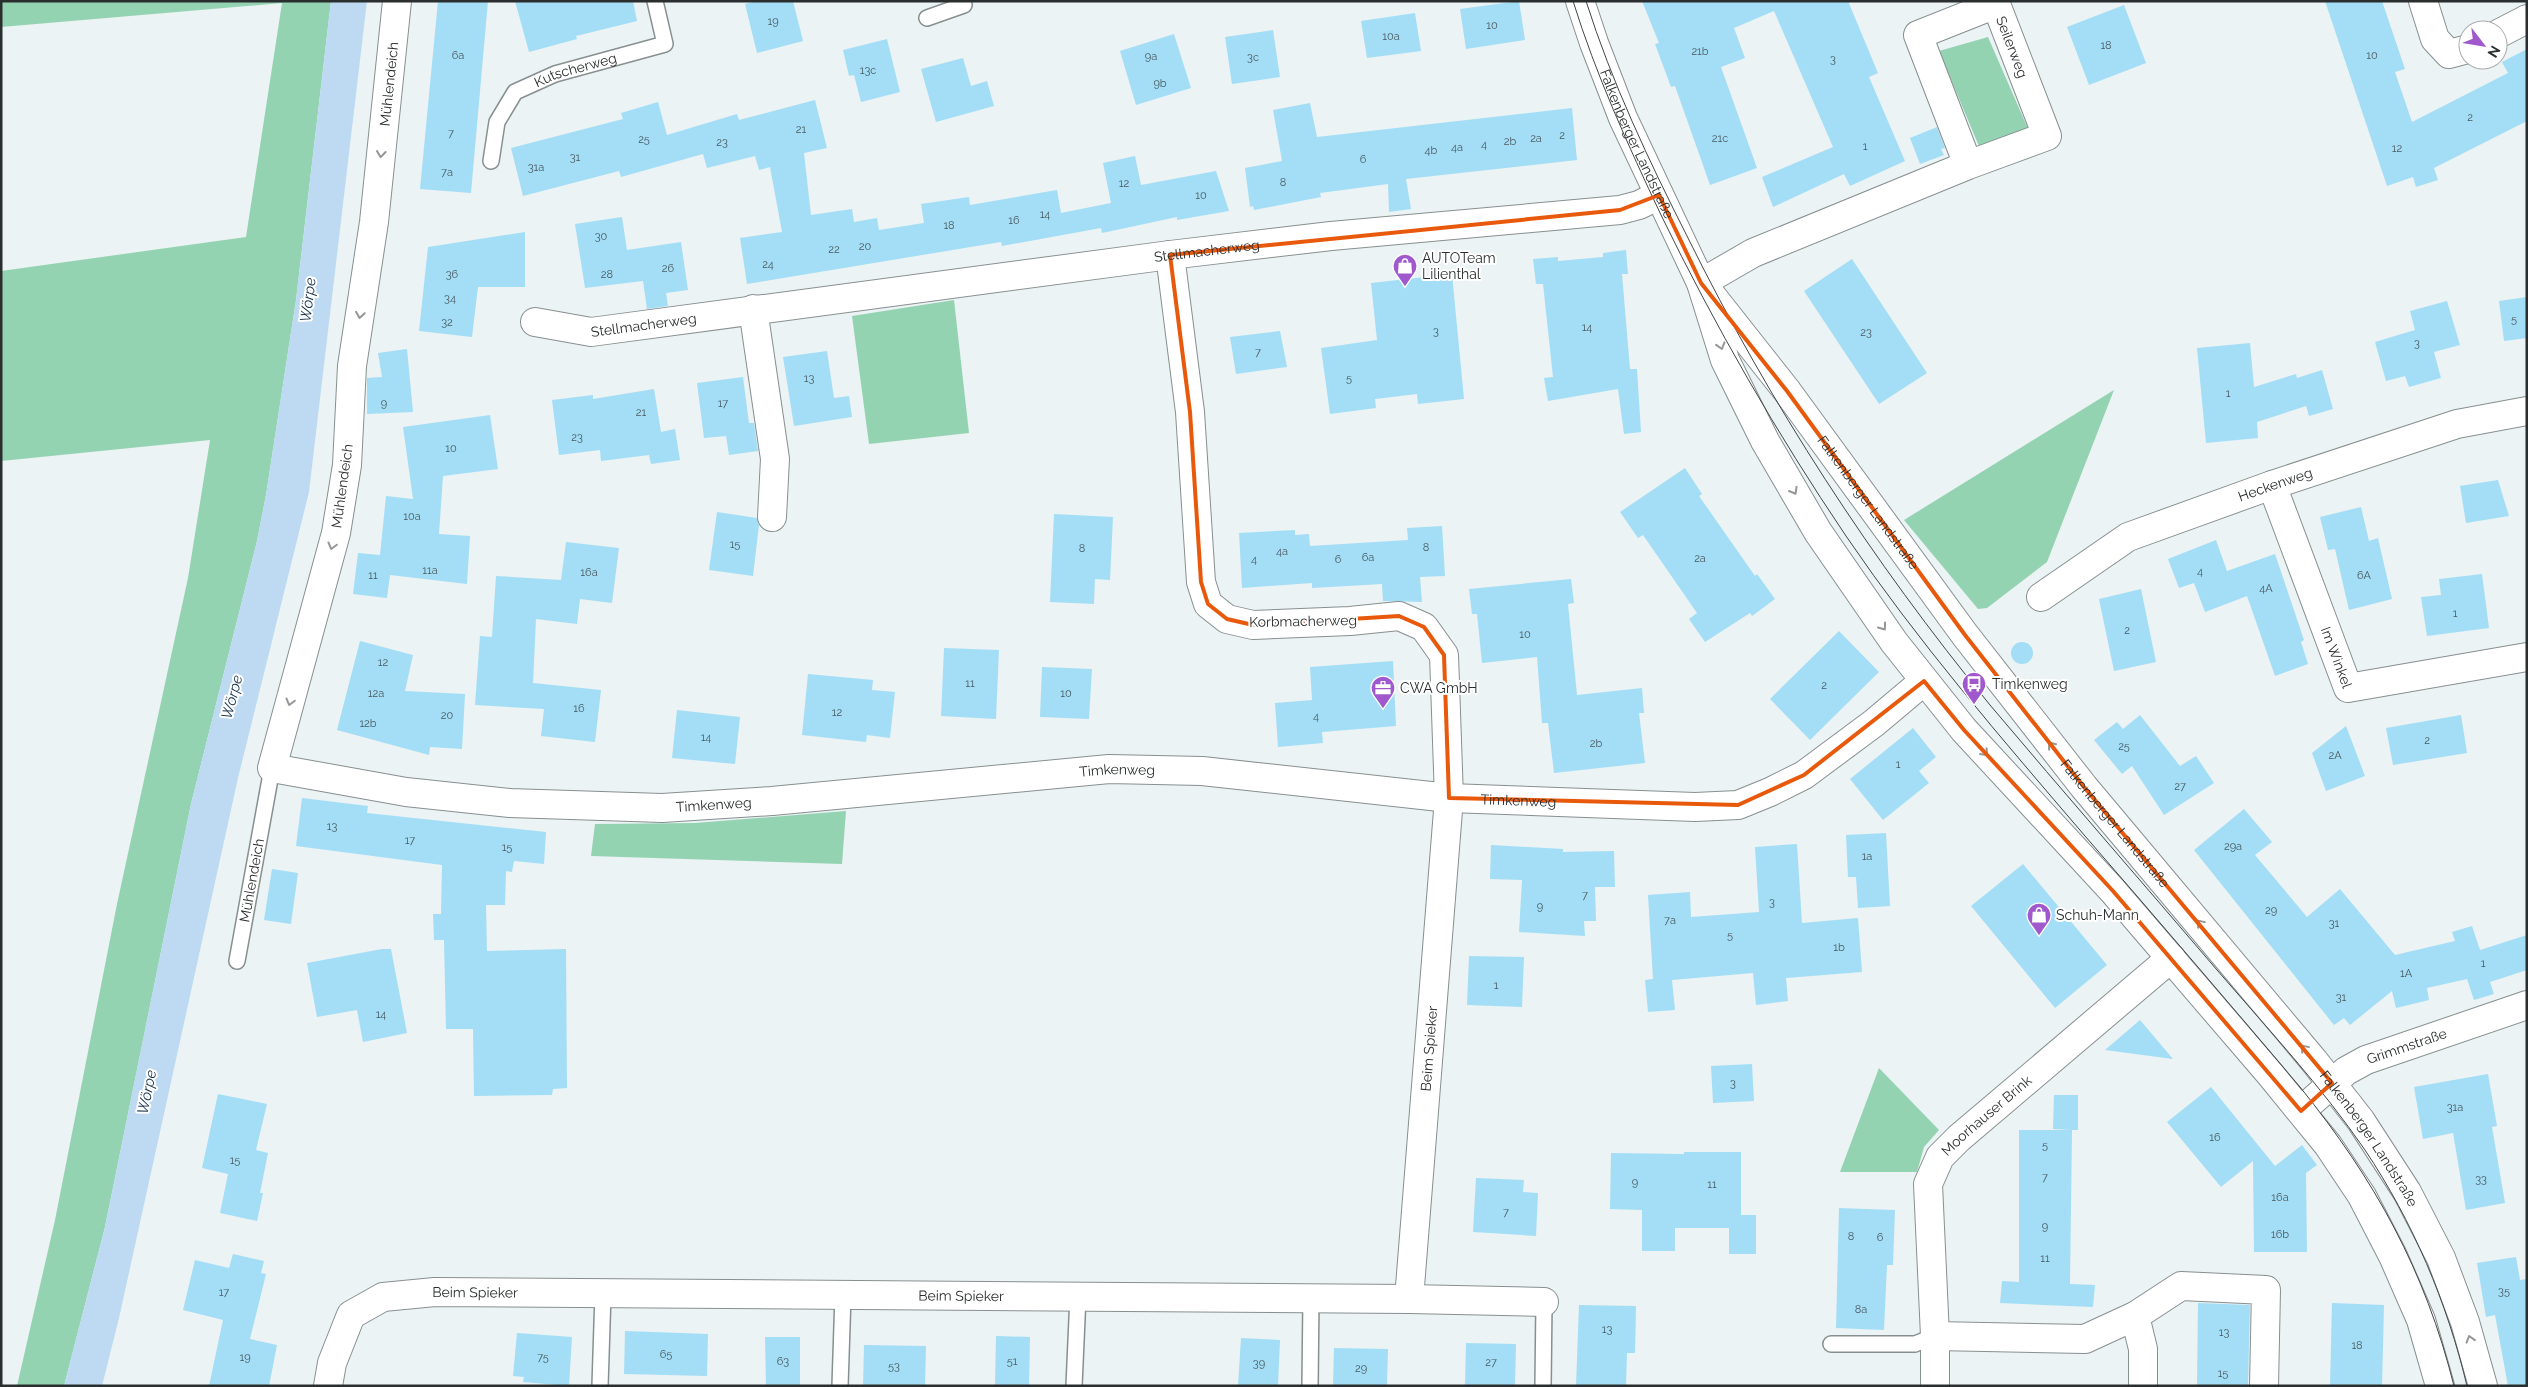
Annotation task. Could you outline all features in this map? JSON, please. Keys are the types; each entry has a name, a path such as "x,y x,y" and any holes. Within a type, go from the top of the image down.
{"street":[{"name":"Mühlendeich","path":"272,768 336,532 347,465 352,366 374,222 397,1"},
{"name":"Falkenberger Landstraße","path":"1580,1 1620,110 1701,283 1725,360 1770,449 1818,532 1863,598 1924,681 1964,730 2113,891 2171,958 2301,1111 2344,1169 2379,1228 2421,1320 2440,1386"},
{"path":"2423,1 2435,39 2458,51"},
{"name":"Seilerweg","path":"1701,283 1753,253 1968,165 2047,136 1996,4 1918,35 1968,165"},
{"path":"2508,29 2527,19"},
{"name":"Stellmacherweg","path":"535,322 592,332 753,309 1170,255 1332,236 1620,210 1639,205 1659,195"},
{"name":"Korbmacherweg","path":"1170,255 1190,412 1201,582 1208,604 1227,619 1253,625 1350,621 1399,616 1424,627 1444,655 1449,798"},
{"name":"Falkenberger Landstraße","path":"1701,283 1787,391 1965,635 2084,787 2332,1083 2361,1121 2407,1192 2441,1258 2465,1322 2483,1386"},
{"path":"753,309 775,459 772,517"},
{"name":"Heckenweg","path":"2041,597 2128,537 2272,485 2457,424 2527,411"},
{"name":"Im Winkel","path":"2272,485 2348,688 2527,657"},
{"name":"Timkenweg","path":"272,768 406,792 510,803 662,808 772,800 1109,769 1202,771 1449,798 1696,806 1738,805 1804,775 1874,723 1924,681"},
{"name":"Beim Spieker","path":"1409,1299 1449,798"},
{"name":"Moorhauser Brink","path":"1935,1386 1935,1336 1928,1184 1940,1157 1959,1138 2171,958"},
{"name":"Grimmstraße","path":"2301,1111 2346,1071 2366,1060 2527,1005"},
{"path":"1935,1336 2084,1339 2135,1316 2181,1286 2266,1290 2264,1386"},
{"name":"Beim Spieker","path":"328,1386 332,1363 351,1315 383,1297 427,1293 1078,1296 1544,1302"},
{"path":"2135,1316 2143,1349 2143,1386"}],"lane":[{"name":"Kutscherweg","path":"491,161 497,122 516,92 555,74 665,44 655,1"},
{"path":"927,18 964,5 963,1"},
{"name":"Mühlendeich","path":"237,961 272,768"},
{"path":"600,1386 603,1293"},
{"path":"840,1386 843,1295"},
{"path":"1074,1386 1078,1296"},
{"path":"1310,1386 1311,1298"},
{"name":"Beim Spieker","path":"1543,1386 1544,1302"},
{"path":"1831,1344 1916,1344 1935,1336"}],"highlighted area":[{"path":"1659,195 1701,283 1787,391 1965,635 2084,787 2332,1083 2301,1111 2113,891 1964,730 1924,681 1804,775 1738,805 1449,798 1444,655 1424,627 1399,616 1253,625 1227,619 1208,604 1201,582 1190,412 1170,255 1620,210"}],"green space":[{"path":"1,1 331,1 296,300 266,495 257,541 191,804 105,1227 64,1386 17,1386 55,1220 117,904 188,578 210,440 1,461 1,271 246,237 282,3 1,27"},
{"path":"1988,37 2029,131 1981,151 1939,51"},
{"path":"954,300 969,433 869,444 852,316"},
{"path":"2114,390 2047,562 1987,608 1978,609 1904,520"},
{"path":"846,811 842,864 591,856 595,824 695,823"},
{"path":"1879,1068 1939,1130 1924,1147 1917,1172 1840,1172"}],"water":[{"name":"Wörpe","path":"331,1 367,1 309,492 238,778 119,1318 102,1386 64,1386 105,1227 191,804 257,541 266,495 296,300"}],"building":[{"path":"438,1 488,1 471,193 420,189"},
{"path":"515,1 633,1 637,21 576,36 577,39 529,52"},
{"path":"757,1 793,1 803,41 757,53 745,4"},
{"path":"1519,1 1525,40 1466,49 1460,9"},
{"path":"1642,1 1848,1 1878,73 1869,77 1905,161 1850,186 1844,174 1773,207 1762,177 1833,147 1774,11 1734,28 1745,58 1721,67 1757,168 1710,185 1675,86 1671,87 1655,44 1659,43"},
{"path":"2325,1 2382,1 2405,69 2395,72 2412,122 2508,73 2506,70 2508,70 2508,59 2527,49 2527,121 2434,168 2438,180 2416,187 2413,177 2387,186"},
{"path":"2124,5 2146,63 2089,85 2067,27"},
{"path":"1415,13 1421,51 1367,58 1361,21"},
{"path":"1273,30 1280,77 1232,84 1225,37"},
{"path":"1174,34 1191,88 1136,105 1120,51"},
{"path":"887,39 900,92 861,102 854,75 849,76 843,50"},
{"path":"963,58 971,86 987,81 994,106 936,122 921,69"},
{"path":"815,100 827,148 804,153 811,215 852,209 854,222 877,218 879,230 924,223 921,204 969,197 970,205 1057,190 1061,213 1111,203 1103,163 1135,156 1141,185 1216,171 1229,211 1177,220 1177,217 1102,233 1101,228 1002,246 1001,242 747,284 740,238 782,232 770,167 759,170 755,156 707,168 703,154 621,177 619,171 523,196 511,148 623,119 621,113 658,102 667,135 737,114 739,120"},
{"path":"1310,103 1317,137 1572,108 1577,160 1406,179 1411,209 1389,212 1388,184 1320,193 1321,197 1254,210 1253,206 1250,207 1245,168 1282,161 1273,110"},
{"path":"1937,127 1945,148 1941,149 1944,155 1920,164 1910,138"},
{"path":"622,217 627,250 681,242 688,290 666,293 668,306 647,309 643,281 585,288 575,224"},
{"path":"525,232 525,287 478,287 472,337 419,331 428,247"},
{"path":"1626,250 1628,274 1622,274 1630,369 1637,369 1641,432 1624,434 1618,389 1548,401 1544,378 1553,377 1543,284 1536,284 1533,259 1558,257 1558,261 1603,257 1603,253"},
{"path":"1852,259 1927,373 1879,404 1804,291"},
{"path":"1452,274 1464,399 1418,404 1417,394 1375,399 1376,408 1330,414 1321,348 1377,340 1371,283"},
{"path":"2527,297 2527,338 2504,341 2499,301"},
{"path":"2447,301 2460,345 2434,352 2441,378 2409,387 2405,376 2386,381 2375,342 2415,330 2410,311"},
{"path":"1280,331 1287,367 1236,374 1230,337"},
{"path":"2250,343 2254,387 2296,374 2297,378 2322,370 2333,409 2309,416 2306,406 2257,422 2258,438 2206,443 2197,348"},
{"path":"407,349 413,412 367,414 367,378 382,377 378,353"},
{"path":"827,351 834,398 849,396 852,417 794,426 783,357"},
{"path":"743,377 749,423 754,423 758,451 729,455 726,436 704,438 697,383"},
{"path":"654,389 661,432 675,429 680,460 651,464 649,455 601,461 600,450 559,455 552,400 593,395 593,399"},
{"path":"490,415 498,469 443,476 439,534 470,536 467,584 390,575 387,598 353,594 358,553 380,555 386,496 413,499 403,427"},
{"path":"1685,468 1702,494 1699,496 1755,576 1757,574 1775,599 1752,616 1750,613 1705,642 1689,619 1697,613 1643,535 1638,538 1620,512"},
{"path":"2498,480 2509,516 2466,523 2460,486"},
{"path":"2361,507 2369,541 2378,538 2392,599 2349,610 2335,549 2328,550 2320,517"},
{"path":"717,512 757,518 759,525 753,576 709,570"},
{"path":"1054,514 1113,517 1110,580 1095,579 1094,604 1050,602"},
{"path":"1442,526 1445,576 1420,577 1422,602 1383,601 1382,584 1312,588 1312,583 1242,588 1239,533 1295,530 1295,535 1309,534 1310,546 1408,540 1407,528"},
{"path":"2216,540 2227,571 2275,554 2304,640 2301,642 2308,664 2275,676 2247,596 2205,612 2194,583 2179,588 2168,559"},
{"path":"566,542 619,548 612,603 580,599 577,624 536,619 533,683 601,690 595,742 541,736 544,709 475,705 480,636 492,637 496,576 561,580"},
{"path":"2482,574 2489,628 2427,636 2421,597 2441,595 2439,579"},
{"path":"1571,579 1574,603 1568,604 1577,695 1642,688 1644,713 1639,713 1645,763 1554,773 1548,723 1542,723 1537,657 1482,663 1477,614 1472,614 1469,589"},
{"path":"2141,589 2156,662 2114,671 2099,599"},
{"path":"1839,631 1879,672 1810,740 1770,699"},
{"path":"360,641 413,655 405,691 465,694 462,749 430,747 429,755 337,730"},
{"path":"2018,642 2026,642 2033,649 2033,657 2026,664 2018,664 2011,657 2011,649"},
{"path":"944,648 999,650 996,719 941,716"},
{"path":"1393,661 1396,726 1322,732 1323,743 1278,747 1275,703 1312,700 1310,667"},
{"path":"1042,667 1092,669 1089,719 1040,717"},
{"path":"808,674 873,680 872,690 895,692 890,738 867,735 866,742 802,735"},
{"path":"677,710 740,717 735,764 672,758"},
{"path":"2140,715 2180,766 2196,756 2214,783 2164,815 2132,766 2122,774 2094,740 2117,722 2123,729"},
{"path":"2461,715 2467,753 2393,765 2386,728"},
{"path":"2346,726 2365,776 2326,791 2312,753"},
{"path":"1913,728 1936,757 1919,771 1929,783 1883,820 1850,779"},
{"path":"302,798 368,806 367,813 546,832 544,864 514,861 512,872 506,871 505,905 486,905 487,951 566,949 567,1088 553,1089 552,1095 474,1096 473,1029 446,1029 444,940 434,940 433,914 441,914 442,865 296,846"},
{"path":"2244,809 2272,842 2255,855 2307,917 2340,889 2395,955 2455,941 2452,932 2472,926 2480,950 2527,935 2527,970 2490,982 2494,994 2474,1000 2467,979 2427,988 2429,1000 2396,1008 2392,991 2350,1025 2344,1018 2334,1025 2194,850"},
{"path":"1886,833 1890,906 1858,908 1856,877 1848,877 1846,835"},
{"path":"1797,844 1802,923 1858,918 1862,972 1786,978 1788,1001 1756,1005 1753,973 1672,980 1675,1010 1648,1012 1645,980 1653,979 1648,895 1690,892 1691,917 1759,912 1755,847"},
{"path":"1491,845 1563,849 1563,852 1614,851 1615,887 1595,887 1596,921 1584,921 1585,936 1519,932 1522,880 1490,879"},
{"name":"Schuh-Mann","path":"2023,864 2107,965 2055,1008 1971,906"},
{"path":"272,869 298,873 291,924 264,920"},
{"path":"391,949 407,1033 363,1042 357,1010 317,1017 307,963"},
{"path":"1469,956 1524,957 1522,1007 1467,1005"},
{"path":"2140,1020 2173,1059 2105,1050"},
{"path":"1752,1064 1754,1101 1713,1103 1711,1066"},
{"path":"2488,1074 2497,1126 2492,1127 2505,1203 2466,1210 2453,1133 2423,1139 2414,1087"},
{"path":"2211,1087 2275,1166 2302,1145 2317,1165 2306,1173 2307,1252 2254,1252 2253,1161 2221,1187 2167,1122"},
{"path":"218,1094 267,1104 256,1150 268,1153 260,1193 263,1193 257,1221 220,1213 228,1174 202,1168"},
{"path":"2054,1095 2078,1095 2078,1130 2053,1129"},
{"path":"2019,1130 2072,1130 2070,1284 2095,1285 2093,1307 2000,1303 2002,1281 2019,1282"},
{"path":"1684,1152 1741,1152 1741,1215 1756,1215 1756,1254 1729,1254 1729,1228 1675,1228 1675,1251 1642,1251 1642,1210 1610,1209 1611,1153 1684,1154"},
{"path":"1476,1178 1524,1180 1523,1192 1538,1193 1536,1236 1473,1232"},
{"path":"1839,1208 1895,1210 1893,1265 1887,1265 1884,1330 1836,1328"},
{"path":"233,1254 264,1261 261,1273 266,1274 250,1339 277,1345 269,1386 209,1386 223,1320 183,1310 195,1260 229,1268"},
{"path":"2516,1257 2520,1280 2527,1279 2527,1386 2508,1386 2495,1315 2486,1317 2477,1263"},
{"path":"2198,1303 2250,1305 2248,1386 2197,1386"},
{"path":"2332,1303 2384,1305 2382,1386 2330,1386"},
{"path":"1579,1305 1636,1306 1635,1353 1627,1353 1626,1386 1576,1386"},
{"path":"625,1331 708,1334 707,1376 624,1374"},
{"path":"517,1333 572,1337 569,1386 523,1382 524,1377 513,1376"},
{"path":"996,1336 1030,1337 1029,1386 995,1386"},
{"path":"765,1337 800,1337 800,1386 766,1386"},
{"path":"1241,1338 1280,1340 1278,1386 1238,1386"},
{"path":"1466,1343 1516,1344 1515,1386 1465,1386"},
{"path":"864,1345 926,1346 925,1386 863,1386"},
{"path":"1334,1348 1388,1349 1387,1386 1333,1386"}],"tram line":[{"path":"1573,1 1602,83 1661,215 1703,298 1748,379 1820,497 1846,536 1931,652 2023,763 2300,1087 2352,1157 2374,1192 2412,1265 2428,1303 2454,1386"},
{"path":"1586,1 1619,92 1673,209 1753,361 1825,480 1905,595 1990,705 2294,1058 2348,1126 2382,1177 2413,1234 2439,1293 2467,1386"}],"place":[{"name":"AUTOTeam Lilienthal","path":"1405,287"},
{"name":"Timkenweg","path":"1974,705"},
{"name":"CWA GmbH","path":"1383,709"},
{"name":"Schuh-Mann","path":"2039,936"}]}
